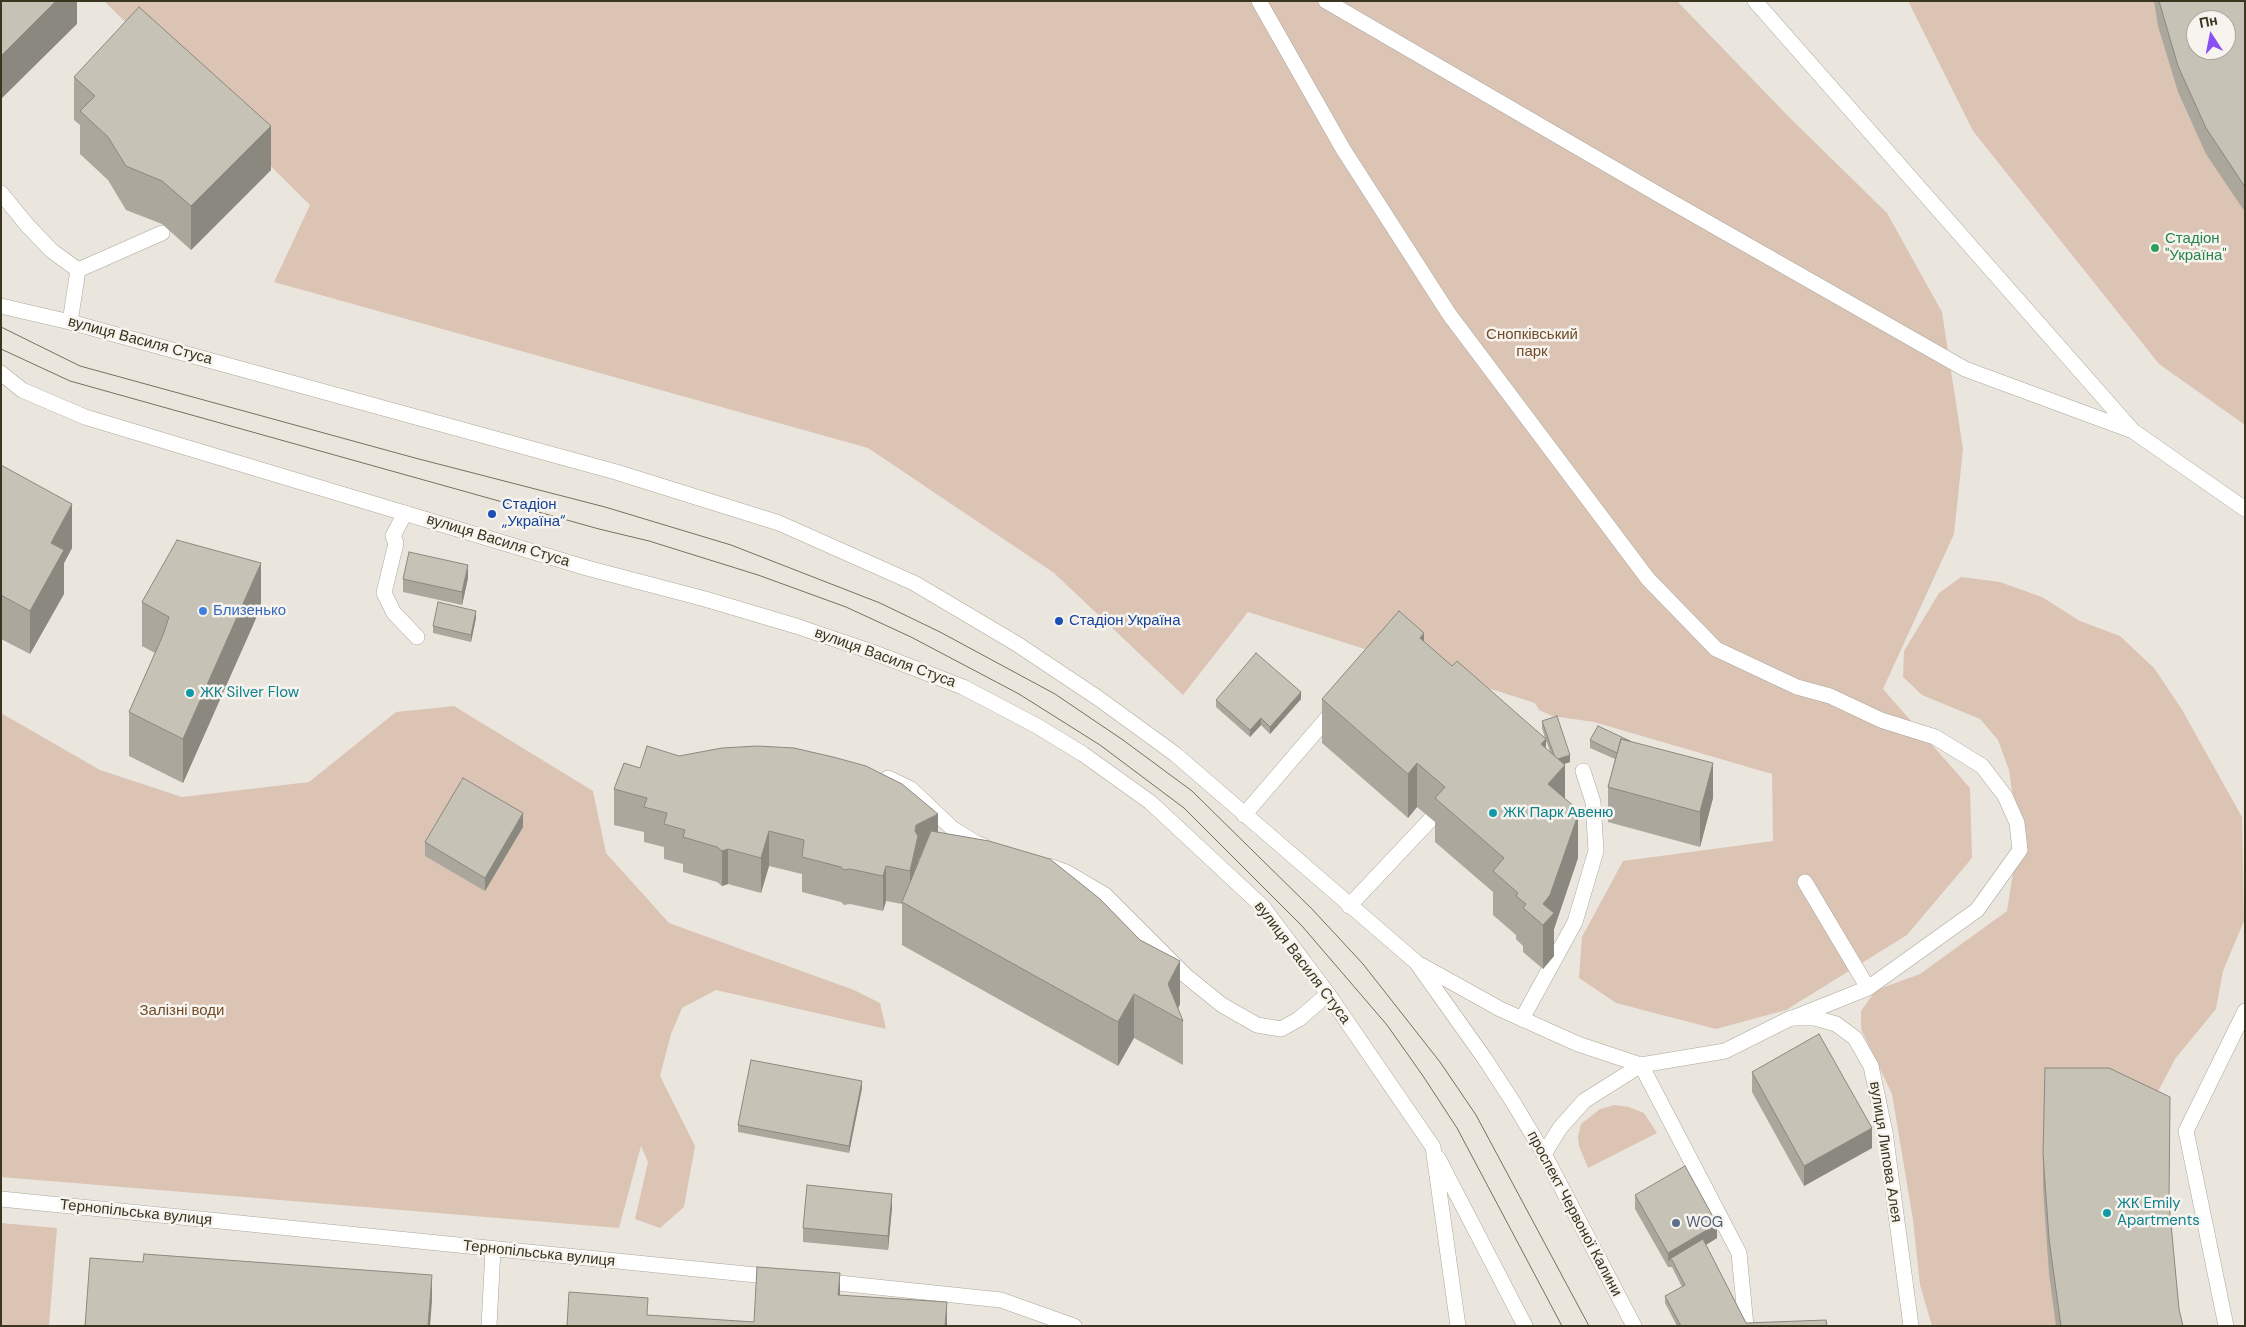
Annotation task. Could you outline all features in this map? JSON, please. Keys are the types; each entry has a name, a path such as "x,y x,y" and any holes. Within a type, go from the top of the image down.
{"main road":[{"path":"1260,1 1343,149 1449,314 1648,579 1716,649 1797,687 1830,696 1882,720 1935,737 1982,766 2005,796 2017,823 2020,850 1977,910 1868,988 1792,1018"},
{"path":"1326,1 1964,369 2133,431"},
{"path":"1755,1 2133,431 2245,509"},
{"path":"1,193 27,225 52,251 78,270"},
{"path":"78,270 162,233"},
{"path":"70,322 78,270"},
{"name":"вулиця Василя Стуса","path":"1,306 70,322 616,472 779,522 914,583 1017,644 1098,698 1175,754 1416,962 1486,1059 1513,1102"},
{"name":"вулиця Василя Стуса","path":"1,373 22,390 85,417 587,568 705,599 796,626 875,653 963,687 1037,726 1083,754 1150,802 1263,906 1328,994 1433,1147 1458,1326"},
{"path":"405,513 393,536 396,543 384,593 394,613 417,637"},
{"path":"1244,815 1348,695"},
{"path":"1522,1019 1575,922 1596,851 1593,802 1583,771"},
{"path":"875,773 911,789 960,834 976,843 998,849"},
{"path":"1349,906 1431,818"},
{"path":"1032,860 1066,872 1105,895 1186,976 1222,1005 1257,1025 1281,1029 1299,1020 1328,994"},
{"path":"1805,882 1868,988"},
{"name":"вулиця Липова Алея","path":"1416,962 1522,1019 1578,1044 1641,1065 1725,1051 1792,1018 1815,1018 1836,1024 1855,1038 1871,1066 1885,1132 1912,1326"},
{"path":"2226,1326 2186,1131 2245,1012"},
{"path":"1544,1154 1560,1128 1584,1101 1641,1065 1739,1253 1746,1326"},
{"name":"проспект Червоної Калини","path":"1513,1102 1544,1154 1634,1326"},
{"path":"1433,1147 1525,1326"},
{"name":"Тернопільська вулиця","path":"1,1199 786,1278"},
{"path":"489,1326 493,1249"},
{"path":"806,1280 1001,1300 1074,1326"}],"green space":[{"name":"Снопківський парк","path":"104,1 1677,1 1789,117 1887,213 1942,312 1963,449 1954,534 1883,689 1970,788 1972,858 1907,935 1786,1010 1716,1029 1616,1003 1579,978 1582,937 1623,861 1773,841 1772,774 1594,722 1552,716 1539,710 1535,703 1248,612 1183,695 1054,573 868,448 274,282 310,205"},
{"name":"Стадіон \"Україна\"","path":"1908,1 2245,1 2245,425 2159,364 1973,131"},
{"path":"1961,577 2000,582 2042,597 2080,621 2120,636 2154,668 2181,708 2242,817 2244,921 2223,971 2216,1009 2175,1059 2151,1105 2072,1326 1932,1326 1920,1285 1913,1220 1892,1094 1861,1029 1861,1011 1876,990 1920,974 2007,911 2014,866 2016,819 2009,770 1998,740 1980,719 1922,695 1903,677 1904,651 1939,593"},
{"name":"Залізні води","path":"454,706 593,791 606,853 669,923 854,990 880,1003 886,1029 716,990 682,1008 671,1034 660,1076 695,1146 684,1207 660,1228 635,1219 648,1162 641,1146 619,1228 1,1177 1,713 100,770 182,797 309,782 396,712"},
{"path":"1614,1105 1629,1107 1644,1113 1657,1133 1588,1168 1579,1146 1578,1137 1581,1124 1600,1109"},
{"path":"1,1223 57,1228 49,1326 1,1326"}],"building":[{"path":"1,1 56,1 1,56"},
{"name":"Стадіон \"Україна\"","path":"2159,1 2245,1 2245,187 2206,128 2178,66"},
{"path":"139,7 271,126 191,206 162,181 126,166 108,137 80,111 95,96 74,77"},
{"path":"1,465 72,504 51,543 64,550 30,611 1,595"},
{"path":"177,540 261,563 183,739 129,712 169,617 142,602"},
{"path":"409,552 468,565 462,592 403,579"},
{"path":"438,602 476,611 471,635 433,626"},
{"name":"ЖК Парк Авеню","path":"1399,611 1424,633 1420,638 1452,666 1457,661 1546,739 1541,744 1565,765 1548,784 1576,808 1574,811 1578,815 1550,895 1543,904 1554,913 1543,925 1523,908 1526,904 1516,896 1518,893 1493,871 1504,858 1435,798 1445,787 1417,763 1408,774 1322,699"},
{"path":"1256,653 1301,692 1270,727 1261,718 1250,730 1216,700"},
{"path":"1557,716 1570,755 1558,759 1554,755 1542,721"},
{"path":"1598,726 1630,741 1621,739 1617,753 1590,740"},
{"path":"1621,739 1713,763 1700,812 1608,787"},
{"path":"647,746 679,756 722,748 757,746 794,748 833,757 866,766 902,784 938,814 916,825 915,831 918,836 910,871 886,866 883,876 850,869 844,870 841,867 802,857 804,840 769,831 761,858 728,849 722,851 717,847 683,837 685,830 664,824 667,813 644,807 647,798 614,789 624,763 640,768"},
{"path":"463,778 523,813 485,878 425,842"},
{"path":"931,831 989,841 1050,859 1100,899 1140,940 1180,961 1168,984 1183,1021 1134,994 1118,1022 902,902"},
{"path":"1819,1034 1872,1128 1804,1166 1752,1072"},
{"path":"751,1060 862,1081 849,1146 738,1125"},
{"name":"ЖК Emily Apartments","path":"2045,1068 2109,1068 2170,1097 2169,1203 2179,1309 2183,1326 2061,1326 2049,1239 2043,1154"},
{"name":"WOG","path":"1685,1166 1717,1224 1668,1253 1635,1195"},
{"path":"807,1185 892,1194 888,1236 803,1228"},
{"path":"1703,1239 1746,1323 1826,1320 1827,1326 1681,1326 1665,1296 1685,1285 1672,1260 1668,1260"},
{"path":"144,1254 432,1275 428,1326 85,1326 90,1258 143,1262"},
{"path":"757,1267 840,1273 838,1295 947,1302 945,1326 567,1326 569,1292 648,1298 647,1315 754,1322"}],"tram line":[{"path":"1,327 80,366 415,458 605,507 731,545 880,603 940,632 1055,694 1123,740 1192,791 1312,909 1363,964 1440,1062 1476,1115 1589,1326"},
{"path":"1,349 70,381 599,529 649,541 758,575 846,607 911,637 1019,694 1100,745 1184,808 1302,926 1387,1025 1457,1128 1562,1326"}],"place":[{"name":"Стадіон \"Україна\"","path":"2155,248"},
{"name":"Стадіон „Україна“","path":"492,514"},
{"name":"Близенько","path":"203,611"},
{"name":"Стадіон Україна","path":"1059,621"},
{"name":"ЖК Silver Flow","path":"190,693"},
{"name":"ЖК Парк Авеню","path":"1493,813"},
{"name":"ЖК Emily Apartments","path":"2107,1213"},
{"name":"WOG","path":"1676,1223"}]}
